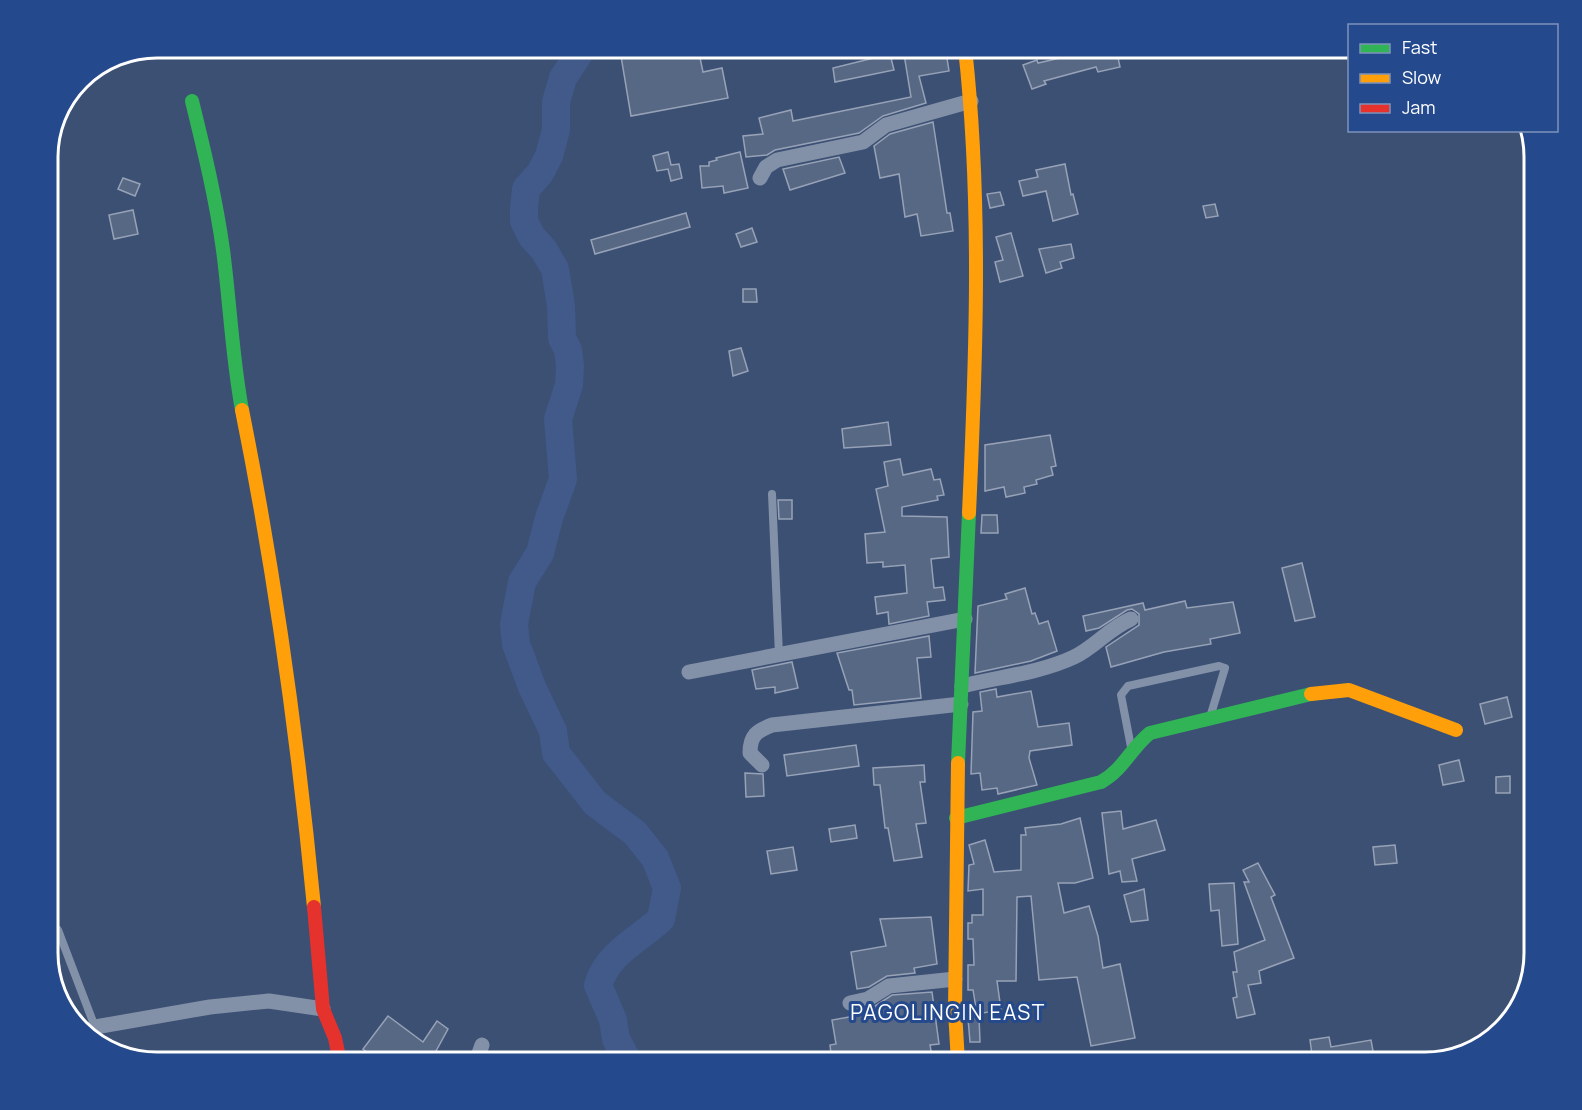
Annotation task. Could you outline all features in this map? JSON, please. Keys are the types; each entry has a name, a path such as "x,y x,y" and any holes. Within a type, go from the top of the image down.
{"street":[{"path":"958,1052 955,979 956,818 977,338 971,101 966,58"},
{"path":"192,101 214,192 223,251 233,363 267,534 307,835 323,1009 335,1038 338,1052"},
{"path":"760,178 766,167 777,160 863,142 886,125 971,101"},
{"path":"689,672 965,619"},
{"path":"962,686 1076,656 1112,627 1131,619"},
{"path":"956,818 1101,782 1117,774 1138,740 1150,732 1325,691 1349,690 1456,730"},
{"path":"762,765 750,753 752,738 757,731 772,725 961,704"},
{"path":"850,1003 868,999 889,986 955,979"},
{"path":"95,1028 210,1006 270,1001 323,1009"},
{"path":"480,1052 482,1045"}],"lane":[{"path":"772,494 779,655"},
{"path":"1132,752 1121,695 1128,686 1219,666 1225,668 1210,718"},
{"path":"59,933 89,1023"}],"building":[{"path":"621,58 700,58 703,72 722,68 728,98 631,116"},
{"path":"874,58 891,58 894,70 835,82 833,68"},
{"path":"905,58 947,58 949,71 919,76 926,103 883,116 859,133 775,150 767,155 746,157 743,136 763,134 759,118 791,110 793,121 911,97"},
{"path":"1060,58 1118,58 1120,67 1098,72 1096,67 1044,81 1046,84 1032,89 1023,65 1037,60 1038,63"},
{"path":"933,122 947,213 950,213 953,231 921,236 917,214 905,217 899,174 880,178 874,146 890,134"},
{"path":"668,152 671,165 679,164 682,178 671,181 668,169 657,171 653,156"},
{"path":"740,152 748,188 724,193 723,186 702,188 700,166 709,166 709,162 717,160 716,158"},
{"path":"839,157 845,173 790,190 783,169"},
{"path":"1065,164 1071,195 1073,194 1078,214 1053,221 1046,191 1023,196 1019,181 1038,177 1036,170"},
{"path":"123,178 140,184 135,196 118,189"},
{"path":"1000,192 1004,205 990,208 987,194"},
{"path":"1215,204 1218,216 1206,218 1203,206"},
{"path":"133,210 138,234 114,239 109,215"},
{"path":"686,213 690,227 595,254 591,240"},
{"path":"752,228 757,242 741,247 736,234"},
{"path":"1011,233 1023,276 1000,282 995,262 1003,260 996,237"},
{"path":"1071,244 1074,258 1060,262 1062,268 1046,273 1039,249"},
{"path":"743,289 756,289 757,302 743,302"},
{"path":"741,348 748,371 733,376 729,351"},
{"path":"888,422 891,445 844,448 842,429"},
{"path":"1050,435 1056,466 1051,467 1053,475 1036,480 1037,484 1024,487 1025,493 1006,497 1004,487 985,491 985,445"},
{"path":"900,459 903,475 931,469 934,480 940,479 944,495 937,496 938,500 902,507 902,516 947,517 949,557 931,559 934,588 943,587 945,600 927,602 929,616 889,624 888,612 877,614 875,597 907,593 905,565 883,567 883,562 867,563 865,534 885,532 876,489 888,486 884,462"},
{"path":"778,500 792,500 792,519 779,519"},
{"path":"982,515 997,515 998,533 981,533"},
{"path":"1302,563 1315,617 1295,621 1282,568"},
{"path":"1025,588 1032,614 1035,613 1039,624 1048,621 1057,651 1031,661 975,673 978,606 1007,599 1005,594"},
{"path":"1185,601 1187,608 1233,602 1240,633 1210,639 1211,644 1164,652 1111,667 1106,647 1139,625 1139,614 1132,609 1127,610 1099,628 1086,631 1083,616 1143,603 1145,610"},
{"path":"929,636 931,657 917,658 921,698 854,705 852,690 849,690 837,653"},
{"path":"792,662 798,688 775,693 775,687 756,689 752,670"},
{"path":"996,689 997,697 1031,691 1038,727 1069,723 1072,745 1030,751 1029,758 1037,785 998,794 997,788 982,790 980,773 971,774 973,712 982,711 980,692"},
{"path":"1507,697 1512,717 1485,724 1480,704"},
{"path":"856,745 859,766 787,776 784,755"},
{"path":"1459,760 1464,781 1443,785 1439,765"},
{"path":"924,765 925,782 920,782 926,823 916,824 922,857 894,861 888,828 885,828 880,785 874,785 873,768"},
{"path":"745,773 763,774 764,796 746,797"},
{"path":"1510,776 1510,793 1496,793 1496,777"},
{"path":"1121,811 1123,829 1156,820 1165,850 1132,859 1137,881 1122,882 1120,871 1109,874 1102,813"},
{"path":"1080,818 1093,878 1075,883 1058,883 1064,913 1089,906 1098,936 1103,968 1120,964 1135,1038 1091,1046 1077,977 1039,980 1031,896 1017,897 1016,981 997,981 1001,1010 977,1014 973,990 968,990 968,965 974,965 973,939 968,939 968,923 972,923 972,915 983,915 983,889 968,891 969,865 974,864 969,845 985,840 994,872 1021,870 1021,835 1026,835 1025,828 1061,824"},
{"path":"855,825 857,838 831,842 829,829"},
{"path":"1395,845 1397,863 1375,865 1373,847"},
{"path":"793,847 797,870 771,874 767,851"},
{"path":"1258,863 1275,895 1271,897 1294,958 1259,971 1261,983 1248,985 1255,1014 1237,1018 1233,998 1237,997 1233,972 1237,972 1234,952 1265,940 1244,882 1249,882 1243,870"},
{"path":"1234,883 1238,944 1222,946 1219,910 1211,911 1209,884"},
{"path":"1144,889 1148,920 1131,922 1124,895"},
{"path":"931,917 937,964 914,968 915,973 887,976 869,987 857,989 851,952 886,946 880,919"},
{"path":"932,992 939,1044 930,1045 931,1052 831,1052 830,1045 836,1044 832,1020 872,1013 872,1008 892,995"},
{"path":"388,1016 423,1042 437,1021 448,1029 435,1052 367,1052 363,1049"},
{"path":"979,1017 980,1042 970,1042 968,1018"},
{"path":"1329,1037 1331,1047 1371,1040 1373,1052 1312,1052 1310,1040"}],"waterway":[{"path":"576,58 563,78 556,102 556,130 549,156 540,173 526,189 524,221 532,237 544,250 555,269 561,306 562,338 568,350 570,366 569,385 558,419 563,479 540,553 522,582 514,624 516,644 532,687 553,731 556,753 595,803 635,833 655,858 667,888 661,919 616,956 598,985 613,1020 616,1039 623,1052"}],"traffic: fast":[{"path":"192,101 220,231 242,410"},
{"path":"958,763 969,513"},
{"path":"956,818 1101,782 1109,777 1150,733 1311,694"}],"traffic: slow":[{"path":"966,58 976,222 974,397 969,513"},
{"path":"242,410 265,534 284,658 301,782 314,907"},
{"path":"1311,694 1349,690 1456,730"},
{"path":"957,1052 955,1011 958,763"}],"traffic: jam":[{"path":"314,907 323,1009 335,1038 338,1052"}],"district":[{"name":"PAGOLINGIN EAST","path":"948,1012"}]}
